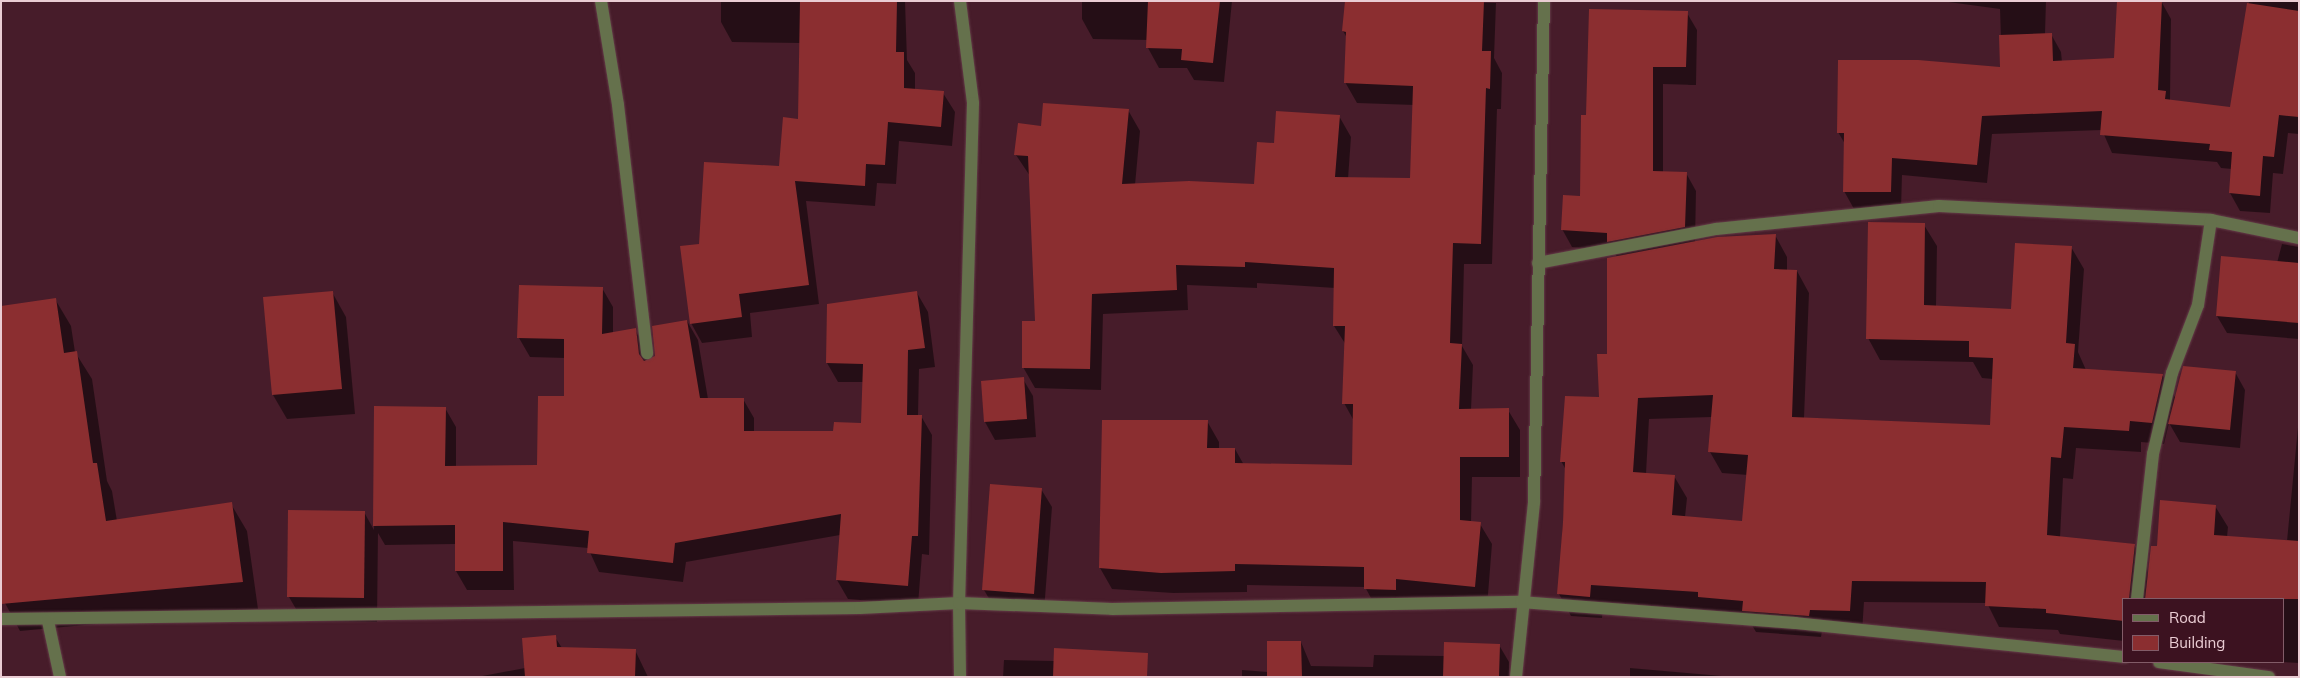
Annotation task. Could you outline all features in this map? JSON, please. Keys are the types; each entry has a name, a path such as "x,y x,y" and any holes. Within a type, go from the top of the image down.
{"street":[{"path":"601,1 619,114 647,353"},
{"path":"960,1 973,103 959,603 960,677"},
{"path":"1516,677 1521,602 1534,502 1544,1"},
{"path":"1538,264 1716,229 1940,206 2212,220 2299,238"},
{"path":"2137,598 2153,454 2172,373 2198,305 2212,220"},
{"path":"1,619 48,621 860,608 959,603 1112,609 1521,602 1795,624 2122,657"},
{"path":"48,621 60,677"},
{"path":"2166,663 2269,677"}],"building":[{"path":"800,1 897,1 896,52 904,52 904,88 944,91 941,127 888,122 885,165 866,164 865,186 795,181 809,285 739,294 742,317 690,324 680,246 699,244 704,162 779,166 783,117 798,119"},
{"path":"1148,1 1220,1 1213,63 1181,60 1182,49 1146,48"},
{"path":"1345,1 1484,1 1482,51 1491,51 1490,89 1486,88 1481,244 1453,243 1450,343 1462,344 1459,409 1509,408 1509,457 1460,457 1460,520 1481,522 1475,587 1396,579 1396,590 1364,589 1364,567 1235,564 1235,571 1161,573 1099,568 1102,420 1208,420 1207,448 1235,448 1235,463 1352,465 1353,404 1342,404 1345,326 1333,326 1334,268 1245,262 1245,267 1176,265 1177,290 1092,294 1090,369 1022,368 1022,321 1035,321 1028,156 1014,155 1018,123 1041,126 1043,103 1129,109 1122,184 1189,181 1254,184 1257,142 1274,143 1276,111 1340,115 1335,177 1410,178 1413,86 1344,83 1346,32 1342,31"},
{"path":"2117,1 2162,1 2158,90 2166,91 2165,99 2230,107 2247,3 2299,11 2299,117 2279,115 2274,157 2263,156 2260,196 2229,193 2232,152 2209,150 2210,144 2100,135 2102,111 1982,116 1977,165 1892,158 1891,192 1843,192 1844,133 1837,133 1838,60 1918,60 2000,67 1999,35 2052,33 2053,61 2114,58"},
{"path":"1589,9 1688,11 1686,67 1653,67 1653,171 1687,172 1685,227 1607,242 1607,233 1561,230 1563,195 1580,196 1581,115 1586,115"},
{"path":"1868,222 1925,223 1924,305 2011,309 2015,243 2072,246 2066,343 2075,344 2073,368 2163,374 2152,423 2130,421 2129,431 2064,427 2061,458 2051,457 2047,535 2135,544 2129,598 2122,598 2122,621 2046,613 2046,609 1985,606 1986,582 1852,581 1850,611 1810,610 1809,616 1742,611 1743,601 1698,597 1698,592 1591,585 1590,597 1557,594 1563,522 1565,462 1560,462 1565,396 1599,397 1597,354 1607,354 1607,258 1717,237 1776,234 1774,269 1797,270 1792,417 1990,425 1993,358 1969,357 1969,341 1866,339","holes":["1713,395 1708,452 1748,455 1742,521 1672,515 1675,475 1633,472 1638,398"]},
{"path":"2221,256 2299,263 2299,323 2216,316"},
{"path":"519,285 603,287 602,334 636,328 639,354 644,361 655,356 652,326 687,320 700,398 744,398 744,431 833,431 834,422 861,423 863,364 826,363 827,304 917,291 925,348 908,350 907,415 922,415 918,536 912,536 908,586 836,580 841,514 675,543 673,563 587,553 589,531 503,522 503,571 455,571 455,525 373,526 374,406 446,407 445,466 537,465 538,396 564,396 564,339 517,338"},
{"path":"333,291 342,389 272,395 263,297"},
{"path":"56,298 64,353 77,351 93,463 97,463 106,521 232,502 243,582 1,604 1,306"},
{"path":"2183,366 2236,371 2230,430 2168,424"},
{"path":"1024,377 1027,419 984,422 981,381"},
{"path":"990,484 1042,488 1034,594 982,590"},
{"path":"2160,500 2216,505 2214,535 2299,541 2299,599 2145,598 2151,546 2157,546"},
{"path":"288,510 365,511 364,598 287,597"},
{"path":"556,635 557,647 636,649 635,677 525,677 522,638"},
{"path":"1267,641 1301,641 1302,677 1267,677"},
{"path":"1444,642 1500,644 1499,677 1443,677"},
{"path":"1054,648 1148,653 1147,677 1053,677"}]}
